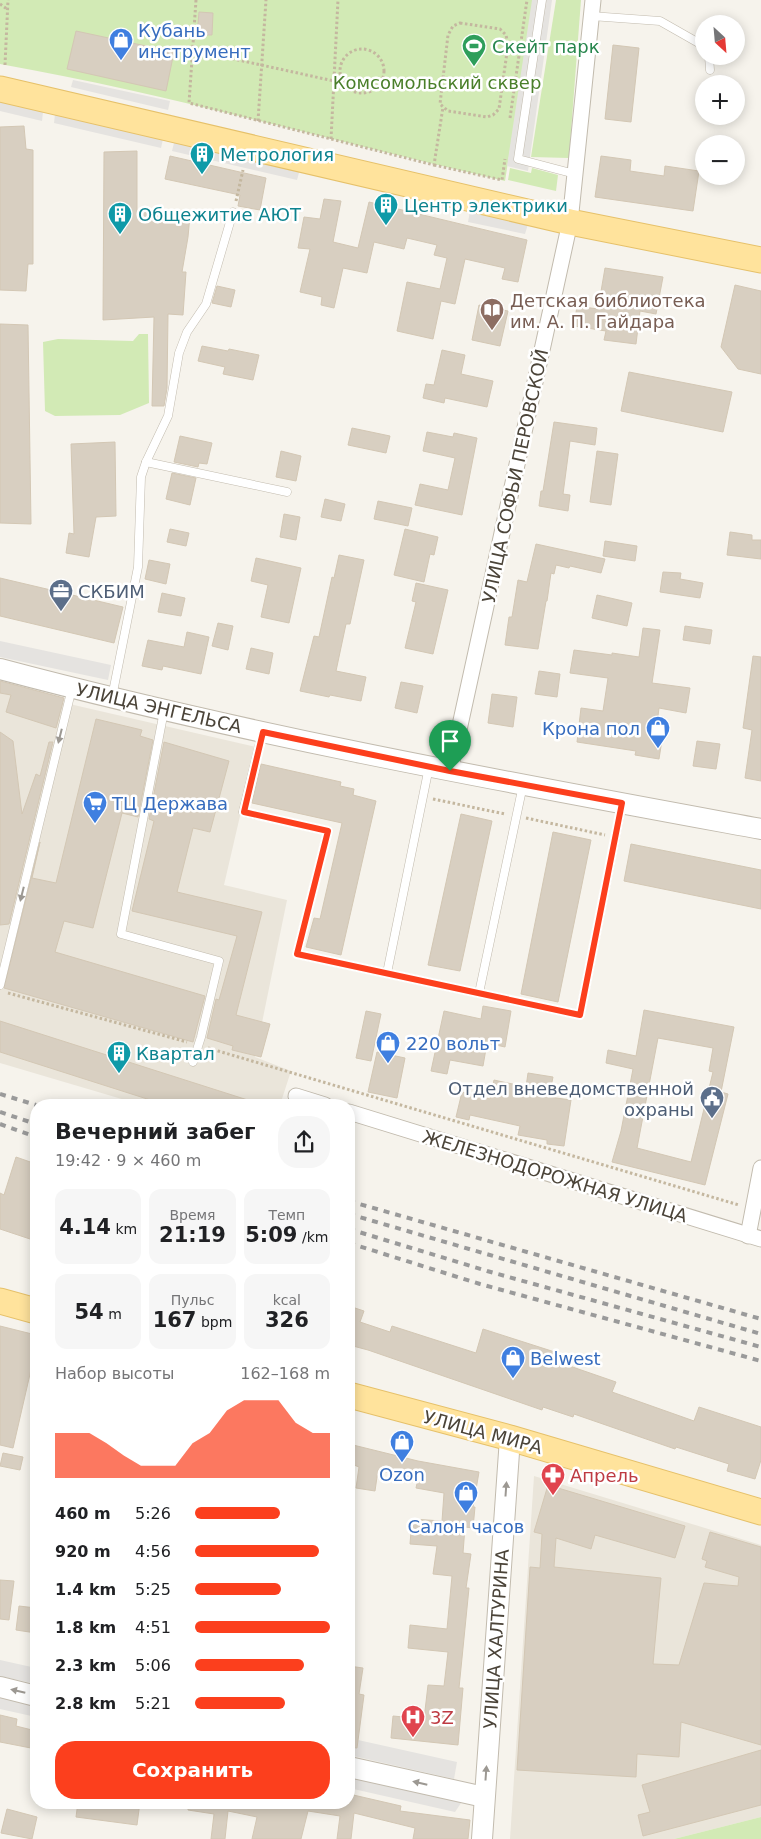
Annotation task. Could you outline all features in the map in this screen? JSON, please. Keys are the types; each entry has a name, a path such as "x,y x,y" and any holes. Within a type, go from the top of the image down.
{"main road":[{"path":"2,77 570,222 761,260"},
{"path":"0,1301 30,1309"},
{"name":"УЛИЦА МИРА","path":"355,1397 510,1438 761,1512"}],"street":[{"name":"УЛИЦА СОФЬИ ПЕРОВСКОЙ","path":"450,771 570,222 593,0"},
{"name":"УЛИЦА ЭНГЕЛЬСА","path":"0,670 164,710 428,767 761,829"},
{"path":"296,1096 306,1099"},
{"name":"ЖЕЛЕЗНОДОРОЖНАЯ УЛИЦА","path":"355,1114 754,1238"},
{"path":"754,1238 753,1209 761,1168"},
{"name":"УЛИЦА ХАЛТУРИНА","path":"482,1839 510,1438"},
{"path":"0,1687 30,1694"},
{"path":"355,1768 484,1798"}],"lane":[{"path":"542,0 518,159 575,174"},
{"path":"591,16 660,21 695,41"},
{"path":"710,65 710,70"},
{"path":"112,698 138,567 142,477 146,462 168,416 179,353 187,332 206,304 233,212"},
{"path":"146,462 287,492"},
{"path":"0,985 72,688"},
{"path":"164,710 121,934 219,961 193,1062"},
{"path":"263,732 244,812 328,831 297,954 580,1015 622,803"},
{"path":"386,973 428,767"},
{"path":"479,993 523,785"}],"path":[{"path":"2,77 8,0"},
{"path":"196,0 189,103 434,165 502,180 505,158"},
{"path":"258,120 266,0"},
{"path":"331,139 338,0"},
{"path":"510,121 527,0"},
{"path":"0,4 7,9"},
{"path":"434,165 443,107 440,104 439,98 450,30 460,23 503,31 508,45 499,108 495,113 487,117 448,111 443,107"},
{"path":"193,50 334,81 342,80"},
{"path":"362,50 376,54 384,67 381,81 372,91 358,93 352,90 342,80 341,74 344,60 348,55 362,50"},
{"path":"334,73 341,74"},
{"path":"233,212 243,170"},
{"path":"0,991 198,1045 753,1209"}],"shaded area":[{"path":"532,0 552,0 528,171 507,166"},
{"path":"73,80 170,101 168,110 71,87"},
{"path":"0,102 43,112 42,121 0,111"},
{"path":"55,114 163,139 161,148 54,123"},
{"path":"175,139 300,169 297,180 172,151"},
{"path":"470,211 528,224 525,234 468,222"},
{"path":"0,641 111,665 108,680 0,657"},
{"path":"0,688 256,747 224,885 287,900 255,1057 291,1071 282,1099 122,1099 0,1063"},
{"path":"534,1476 761,1545 761,1817 674,1839 510,1839"},
{"path":"0,1660 30,1667 30,1683 0,1676"},
{"path":"0,1695 30,1702 30,1716 0,1709"},
{"path":"355,1739 457,1762 454,1779 355,1756"},
{"path":"355,1775 463,1800 455,1812 355,1789"}],"green space":[{"name":"Комсомольский сквер","path":"0,0 534,0 505,181 126,89 0,64"},
{"path":"556,0 581,0 569,158 531,157"},
{"path":"510,168 531,173 532,168 558,175 556,191 508,180"},
{"path":"139,334 148,334 149,403 120,415 55,416 45,411 43,342 58,339 133,341"},
{"path":"761,1817 761,1839 674,1839"}],"building":[{"path":"199,12 213,13 212,35 197,35"},
{"name":"Кубань инструмент","path":"76,31 174,52 166,91 67,69"},
{"path":"613,45 639,48 631,122 605,119"},
{"path":"24,126 26,149 33,150 33,264 28,264 26,291 0,290 0,127"},
{"path":"137,151 137,212 190,215 182,272 186,272 183,315 168,314 167,388 164,406 152,406 154,317 103,320 104,152"},
{"name":"Метрология","path":"170,156 266,178 260,210 238,206 240,195 165,179"},
{"path":"601,156 631,160 630,171 664,176 665,166 695,170 695,185 697,185 693,211 595,197"},
{"path":"324,199 341,201 333,242 358,248 369,202 527,240 518,282 502,279 505,268 465,259 455,304 441,301 433,339 397,331 407,282 440,289 447,258 434,255 437,245 407,238 404,249 374,242 367,273 343,268 334,308 321,305 322,297 300,292 310,249 298,248 304,217 320,219"},
{"path":"605,268 663,277 656,314 640,311 636,344 604,340 606,331 574,326 577,306 598,309"},
{"path":"735,285 761,291 761,374 738,369 721,347"},
{"path":"217,286 235,290 231,307 212,303"},
{"path":"479,305 508,311 500,346 472,340"},
{"path":"0,324 28,325 31,524 0,523"},
{"path":"202,346 259,355 253,380 223,374 225,367 198,361"},
{"path":"442,350 465,355 461,374 493,381 487,407 445,398 444,403 423,398 426,384 434,385"},
{"path":"629,372 732,392 723,432 621,411"},
{"path":"554,422 597,428 595,445 570,441 563,494 570,495 568,511 539,506"},
{"path":"352,428 390,436 386,453 348,445"},
{"path":"427,432 453,437 454,433 477,438 462,515 415,505 420,484 448,490 455,458 423,451"},
{"path":"180,436 212,443 207,464 199,463 198,467 174,462"},
{"path":"115,442 116,516 96,517 89,557 66,553 69,533 74,534 71,444"},
{"path":"281,451 301,456 296,481 276,477"},
{"path":"597,451 618,454 611,505 590,502"},
{"path":"172,473 196,478 190,505 166,499"},
{"path":"325,499 345,504 341,521 321,517"},
{"path":"378,501 412,508 408,526 374,519"},
{"path":"284,514 300,517 296,540 280,537"},
{"path":"170,529 189,533 186,546 167,542"},
{"path":"405,529 438,537 434,555 430,554 424,582 394,575"},
{"path":"730,532 752,535 752,540 761,540 761,559 727,555"},
{"path":"605,541 637,546 635,561 603,556"},
{"path":"536,544 605,559 601,573 556,565 554,574 551,573 538,649 505,645 509,617 512,617 518,580 527,582"},
{"path":"339,555 364,560 350,624 346,624 336,671 366,677 361,701 300,691 314,636 319,637 332,577 334,578"},
{"path":"256,558 301,568 289,623 261,617 268,585 251,581"},
{"path":"149,560 170,564 166,584 145,579"},
{"path":"663,572 681,573 680,579 703,583 700,598 660,592"},
{"name":"СКБИМ","path":"0,578 123,607 114,643 0,616"},
{"path":"416,583 448,590 433,654 405,648 416,602 412,601"},
{"path":"162,593 185,598 181,616 158,612"},
{"path":"597,595 632,603 627,626 592,618"},
{"path":"218,623 233,626 228,650 212,646"},
{"path":"685,626 712,630 710,644 683,640"},
{"path":"643,628 660,630 652,683 690,688 686,713 659,708 655,739 662,740 659,759 635,755 636,751 577,742 581,708 603,711 608,678 570,673 574,650 639,657"},
{"path":"187,632 209,637 201,674 163,666 162,670 142,666 148,640 184,647"},
{"path":"251,648 273,653 269,674 246,669"},
{"path":"753,656 761,657 761,781 745,778 752,730 743,728"},
{"path":"539,671 560,674 557,697 535,694"},
{"path":"0,681 64,698 56,728 6,712 11,695 0,693"},
{"path":"401,682 423,686 417,713 395,708"},
{"path":"492,694 517,697 513,727 488,723"},
{"path":"96,719 142,730 140,736 153,740 138,817 122,813 93,928 64,921 55,952 205,996 193,1042 4,988 40,842 32,878 56,883"},
{"path":"0,732 13,741 22,814 36,774 40,776 49,742 53,742 9,924 0,925"},
{"path":"697,741 720,744 716,769 693,766"},
{"path":"164,742 229,761 210,832 193,828 177,892 262,912 236,1015 270,1024 261,1057 232,1050 233,1046 207,1038 216,999 219,1000 237,936 132,911 154,821 149,819"},
{"path":"261,764 341,782 340,786 354,789 353,795 376,801 341,955 306,947 314,918 320,919 342,823 252,803"},
{"path":"461,814 492,821 460,971 428,965"},
{"path":"553,832 591,840 558,1002 521,994"},
{"path":"631,844 761,870 761,909 624,881"},
{"path":"483,1006 511,1011 505,1047 487,1043 483,1066 450,1060 447,1074 431,1071 444,1011 481,1019"},
{"path":"644,1010 734,1027 721,1092 728,1094 705,1185 612,1162 621,1131 633,1069 606,1063 608,1050 636,1056","holes":["658,1038 713,1048 709,1071 713,1072 691,1162 637,1148"]},
{"path":"366,1011 381,1014 371,1061 356,1058"},
{"name":"Квартал","path":"0,1021 245,1099 147,1099 0,1052"},
{"path":"377,1052 405,1058 397,1098 368,1092"},
{"path":"528,1073 553,1077 549,1097 571,1100 564,1146 547,1144 547,1140 518,1135 520,1126 470,1115 469,1120 456,1117 462,1092 490,1099 494,1080 526,1087"},
{"path":"16,1157 30,1162 30,1239 0,1229 0,1193 4,1195"},
{"path":"355,1308 364,1311 360,1322 390,1332 392,1326 476,1353 483,1329 561,1354 558,1362 616,1382 612,1392 694,1421 699,1407 761,1427 761,1460 755,1479 727,1471 729,1464 676,1447 675,1449 574,1414 573,1417 543,1407 542,1410 355,1347"},
{"path":"0,1326 30,1334 30,1374 13,1448 0,1445"},
{"path":"355,1445 418,1461 479,1472 473,1507 475,1507 473,1528 465,1527 463,1553 471,1554 466,1588 469,1588 459,1688 463,1688 458,1745 391,1738 393,1716 424,1719 428,1685 444,1686 448,1652 408,1648 410,1625 447,1629 452,1576 433,1574 437,1546 410,1544 412,1519 442,1521 444,1493 416,1488 418,1479 378,1470 375,1491 356,1488 359,1467 355,1465"},
{"path":"3,1453 23,1457 20,1470 0,1466"},
{"path":"548,1485 685,1526 675,1558 595,1535 591,1549 556,1538 554,1567 661,1578 653,1664 679,1665 704,1583 738,1586 739,1577 705,1567 707,1561 702,1559 710,1532 761,1547 761,1745 681,1722 679,1757 637,1754 636,1777 517,1770 530,1567 540,1568 542,1534 534,1532"},
{"path":"0,1580 14,1581 9,1620 0,1619"},
{"path":"19,1606 30,1607 30,1632 16,1630"},
{"path":"355,1667 363,1668 359,1694 364,1695 357,1748 355,1748"},
{"path":"0,1715 17,1719 16,1726 30,1730 30,1748 0,1742"},
{"path":"761,1750 761,1805 643,1836 638,1815 650,1812 642,1785"},
{"path":"355,1795 401,1806 400,1811 470,1820 468,1839 413,1839 415,1828 354,1813 351,1839 337,1839 340,1816 308,1811 301,1839 252,1839 257,1817 228,1811 225,1839 211,1839 214,1814 188,1810 355,1809"},
{"path":"7,1809 37,1817 32,1839 1,1833"},
{"path":"77,1809 139,1809 137,1825 76,1817"}],"railway":[{"path":"0,1094 30,1103"},
{"path":"0,1112 30,1122"},
{"path":"0,1124 30,1135"},
{"path":"355,1203 761,1319"},
{"path":"355,1216 761,1334"},
{"path":"355,1231 487,1271 761,1347"},
{"path":"355,1245 480,1284 761,1361"}],"place":[{"name":"Кубань инструмент","path":"121,61"},
{"name":"Скейт парк","path":"474,67"},
{"name":"Метрология","path":"202,175"},
{"name":"Центр электрики","path":"386,226"},
{"name":"Общежитие АЮТ","path":"120,235"},
{"name":"Детская библиотека им. А. П. Гайдара","path":"492,331"},
{"name":"СКБИМ","path":"61,612"},
{"name":"Крона пол","path":"658,749"},
{"name":"ТЦ Держава","path":"95,824"},
{"name":"220 вольт","path":"388,1064"},
{"name":"Квартал","path":"119,1074"},
{"name":"Отдел вневедомственной охраны","path":"712,1119"},
{"name":"Belwest","path":"513,1379"},
{"name":"Ozon","path":"402,1463"},
{"name":"Апрель","path":"553,1496"},
{"name":"Салон часов","path":"466,1514"},
{"name":"3Z","path":"413,1738"}],"route":[{"path":"263,732 450,771 622,803 580,1015 297,954 328,831 244,812 263,732"}]}
